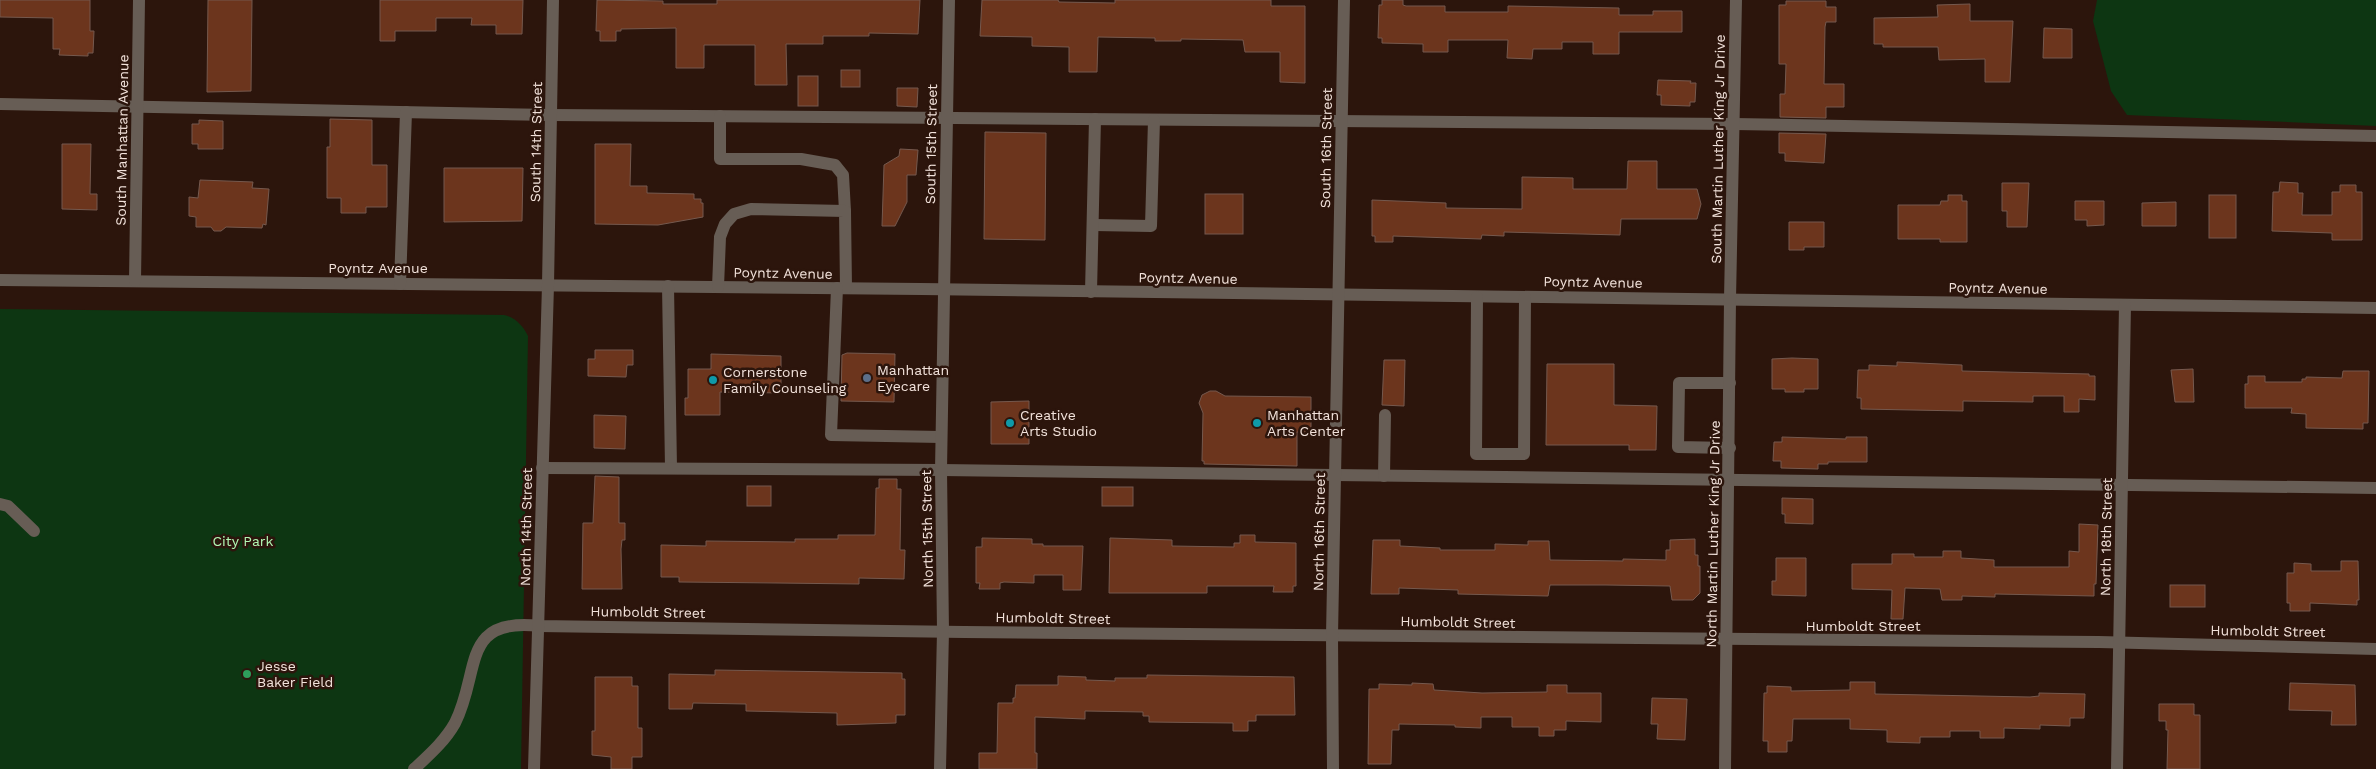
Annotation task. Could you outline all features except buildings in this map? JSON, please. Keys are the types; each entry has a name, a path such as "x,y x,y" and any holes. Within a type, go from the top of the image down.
{"street":[{"name":"South Manhattan Avenue","path":"135,281 140,0"},
{"name":"South 14th Street","path":"548,285 553,0"},
{"name":"South 15th Street","path":"943,289 949,0"},
{"name":"South 16th Street","path":"1339,296 1344,0"},
{"name":"South Martin Luther King Jr Drive","path":"1730,299 1736,0"},
{"path":"0,104 551,115 1734,124 2376,136"},
{"path":"400,284 406,112"},
{"path":"720,116 720,159 806,159 836,165 843,175 845,210 842,288 831,435 942,437"},
{"path":"1091,292 1095,119"},
{"path":"1094,225 1152,226 1154,120"},
{"path":"718,287 720,237 725,224 734,214 751,209 845,210"},
{"name":"Poyntz Avenue","path":"0,280 943,289 1339,296 1477,296 2376,308"},
{"name":"North 14th Street","path":"534,769 548,285"},
{"path":"668,286 671,468"},
{"name":"North 15th Street","path":"940,769 943,632 941,470 943,289"},
{"name":"North 16th Street","path":"1333,769 1332,636 1339,296"},
{"path":"1477,296 1476,454 1524,454 1525,297"},
{"name":"North Martin Luther King Jr Drive","path":"1725,769 1730,448 1730,299"},
{"name":"North 18th Street","path":"2117,769 2125,305"},
{"path":"1730,384 1679,383 1678,447 1730,448"},
{"path":"1384,476 1385,415"},
{"path":"542,468 941,470 2376,488"},
{"path":"0,504 8,506 34,532"},
{"name":"Humboldt Street","path":"414,769 446,737 455,722 483,640 497,628 520,623 539,626 943,632 2120,642 2376,649"}],"green space":[{"path":"2097,0 2376,0 2376,126 2127,115 2111,91 2093,21"},
{"name":"City Park","path":"0,309 504,315 518,322 528,336 521,769 0,769"}],"place":[{"name":"Manhattan Eyecare","path":"867,378"},
{"name":"Cornerstone Family Counseling","path":"713,380"},
{"name":"Creative Arts Studio","path":"1010,423"},
{"name":"Manhattan Arts Center","path":"1257,423"},
{"name":"Jesse Baker Field","path":"247,674"}]}
